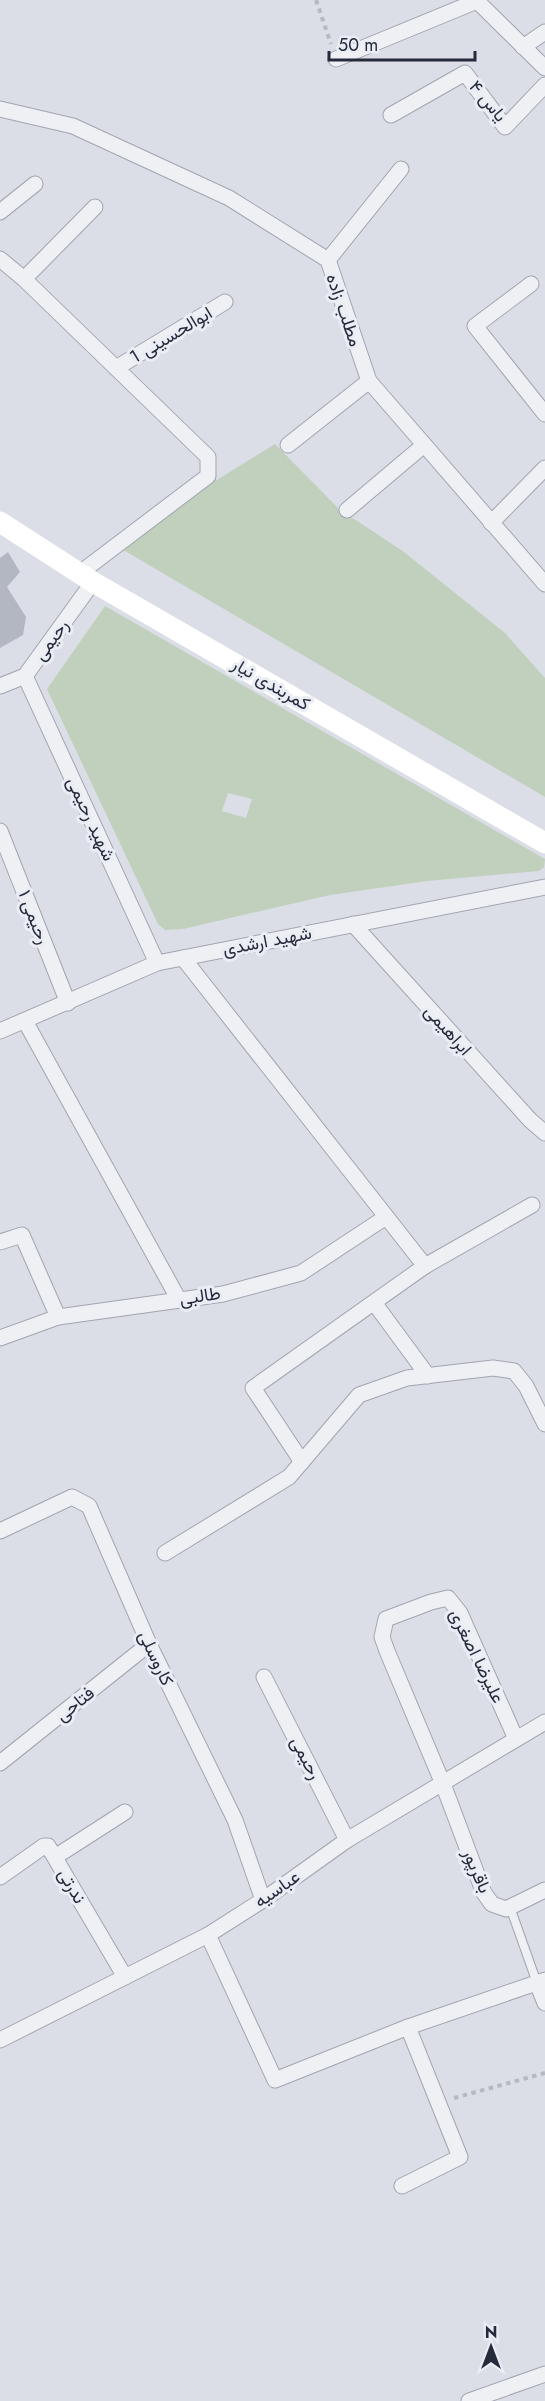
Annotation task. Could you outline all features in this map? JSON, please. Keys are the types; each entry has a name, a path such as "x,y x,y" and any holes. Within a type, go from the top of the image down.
{"main road":[{"name":"کمربندی نیار","path":"0,522 87,577 545,843"}],"street":[{"path":"336,59 477,0 545,68"},
{"path":"523,47 545,32"},
{"name":"یاس ۴","path":"391,115 465,74 505,127 545,85"},
{"name":"مطلب زاده","path":"0,109 73,126 198,183 229,198 328,260 369,381 545,584"},
{"path":"328,260 401,169"},
{"path":"0,212 35,184"},
{"path":"24,279 95,207"},
{"path":"0,259 24,279 116,368"},
{"path":"531,284 475,326 545,414"},
{"name":"ابوالحسینی 1","path":"116,368 225,302"},
{"name":"رحیمی","path":"0,686 24,676 87,577 208,476 208,457 116,368"},
{"path":"288,445 369,381"},
{"path":"347,510 424,445"},
{"path":"491,523 545,468"},
{"name":"شهید رحیمی","path":"24,676 157,963"},
{"name":"رحیمی ۱","path":"0,831 68,1003"},
{"name":"شهید ارشدی","path":"0,1031 157,963 545,887"},
{"name":"ابراهیمی","path":"353,924 530,1120 545,1133"},
{"path":"183,958 425,1266"},
{"path":"25,1021 179,1300"},
{"path":"302,1462 252,1388 375,1304 425,1266 532,1204"},
{"name":"طالبی","path":"0,1338 58,1317 223,1294 301,1273 386,1217"},
{"path":"0,1242 22,1236 58,1317"},
{"path":"375,1304 428,1376"},
{"path":"165,1553 289,1477 359,1395 407,1378 493,1368 514,1371 526,1386 545,1424"},
{"name":"کاروسلی","path":"0,1531 72,1497 89,1506 149,1644 235,1820 263,1900"},
{"name":"علیرضا اصغری","path":"443,1784 382,1637 386,1619 448,1598 460,1613 516,1739"},
{"name":"فتاحی","path":"0,1763 149,1644"},
{"name":"رحیمی","path":"264,1677 347,1840"},
{"name":"عباسیه","path":"0,2040 208,1935 263,1900 347,1840 545,1722"},
{"name":"باقرپور","path":"443,1784 484,1893 492,1904 506,1909 545,1890"},
{"path":"55,1857 125,1812"},
{"name":"ندرتی","path":"0,1877 47,1845 125,1977"},
{"path":"208,1935 275,2080 408,2027 541,1981 545,2003"},
{"path":"402,2186 460,2157 408,2027"},
{"path":"469,2401 545,2374"}],"lane":[{"path":"510,1906 541,1981"}],"path":[{"path":"316,0 336,59"},
{"path":"438,2102 545,2073"}],"green space":[{"path":"275,444 339,509 404,552 505,633 545,678 545,797 113,544"},
{"path":"105,606 545,859 544,867 539,871 427,881 330,895 183,929 165,930 158,924 47,689","holes":["228,793 252,799 246,818 222,811"]}],"building":[{"path":"8,552 20,572 7,587 26,617 23,635 0,648 0,558"}]}
